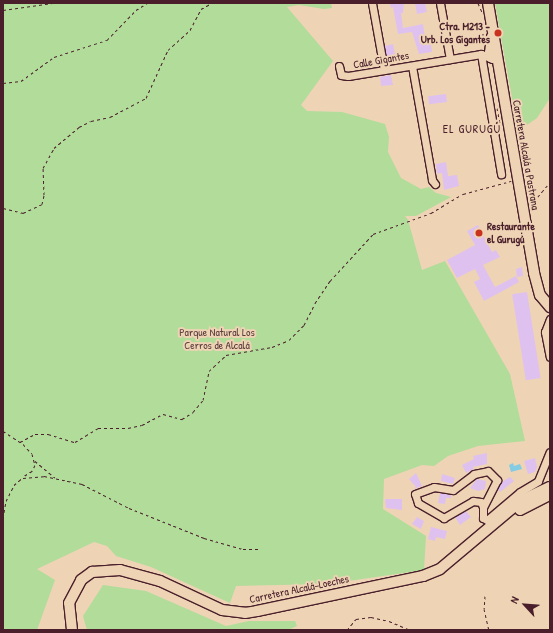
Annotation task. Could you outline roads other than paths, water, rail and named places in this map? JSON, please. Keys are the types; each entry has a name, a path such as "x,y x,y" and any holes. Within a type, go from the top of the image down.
{"main road":[{"name":"Carretera Alcalá a Pastrana","path":"488,3 486,17 490,46 502,85 538,288 543,300 550,307"},
{"path":"486,17 494,21 502,60 502,85"},
{"name":"Carretera Alcalá-Loeches","path":"72,630 69,603 73,591 81,580 92,572 120,570 160,581 210,604 233,612 256,611 423,576 440,569 522,500 550,487"},
{"name":"Carretera Alcalá-Loeches","path":"370,586 428,580 453,569 525,506 550,495"}],"street":[{"path":"372,3 384,70"},
{"path":"440,3 450,59"},
{"name":"Calle Gigantes","path":"339,66 344,76 480,54 490,46"},
{"path":"493,57 480,54 501,174"},
{"path":"412,66 432,180 436,184"},
{"path":"550,319 545,332 550,357"},
{"path":"483,507 497,482 494,474 488,471 474,474 458,488 449,490 430,487 416,492 414,498 418,503 444,518 473,501 481,502 483,507 483,518 486,520 520,492 538,481 550,452"}],"water":[{"path":"513,463 514,466 520,464 522,469 511,472 509,465"}],"place":[{"name":"Ctra. M213 - Urb. Los Gigantes","path":"498,33"},
{"name":"Restaurante el Gurugú","path":"479,233"}],"district":[{"name":"EL GURUGÚ","path":"472,129"}],"park label":[{"name":"Parque Natural Los Cerros de Alcalá","path":"217,339"}]}
